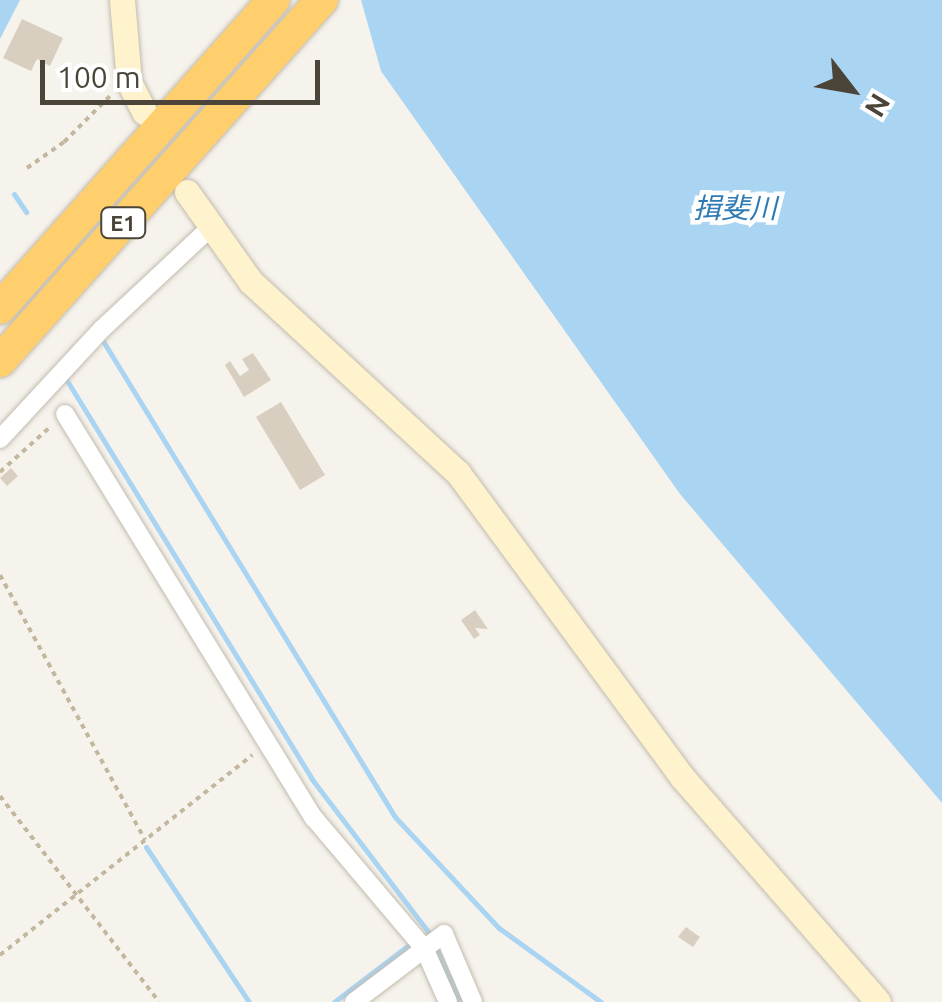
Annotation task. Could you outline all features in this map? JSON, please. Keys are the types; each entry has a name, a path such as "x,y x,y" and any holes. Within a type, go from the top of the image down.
{"highway":[{"name":"E1","path":"0,308 273,0"},
{"name":"E1","path":"0,361 322,0"}],"street":[{"path":"122,0 129,80 144,112"},
{"path":"187,192 209,229 251,282 458,474 682,778 878,1002"},
{"path":"0,439 102,329 209,229"},
{"path":"65,414 314,818 424,948 448,1002"},
{"path":"354,1002 444,934 473,1002"}],"path":[{"path":"27,168 129,80"},
{"path":"0,472 65,414"},
{"path":"0,574 145,840"},
{"path":"0,954 268,743"},
{"path":"0,796 158,1002"}],"water":[{"path":"0,0 20,0 0,39"},
{"name":"揖斐川","path":"361,0 942,0 942,803 680,494 381,71"}],"building":[{"path":"22,19 63,38 50,66 37,59 31,71 3,58"},
{"path":"253,353 271,380 244,397 225,365 230,361 240,376 249,370 242,359"},
{"path":"281,402 325,475 300,490 256,417"},
{"path":"11,468 18,476 7,486 0,478"},
{"path":"475,610 488,629 475,628 480,635 474,639 461,620"},
{"path":"686,927 700,937 693,947 678,937"}],"waterway":[{"path":"14,194 26,212"},
{"path":"103,341 395,817 499,928 601,1002"},
{"path":"66,379 311,778 432,937"},
{"path":"146,847 249,1002"},
{"path":"334,1002 410,944"},
{"path":"436,948 460,1002"}]}
